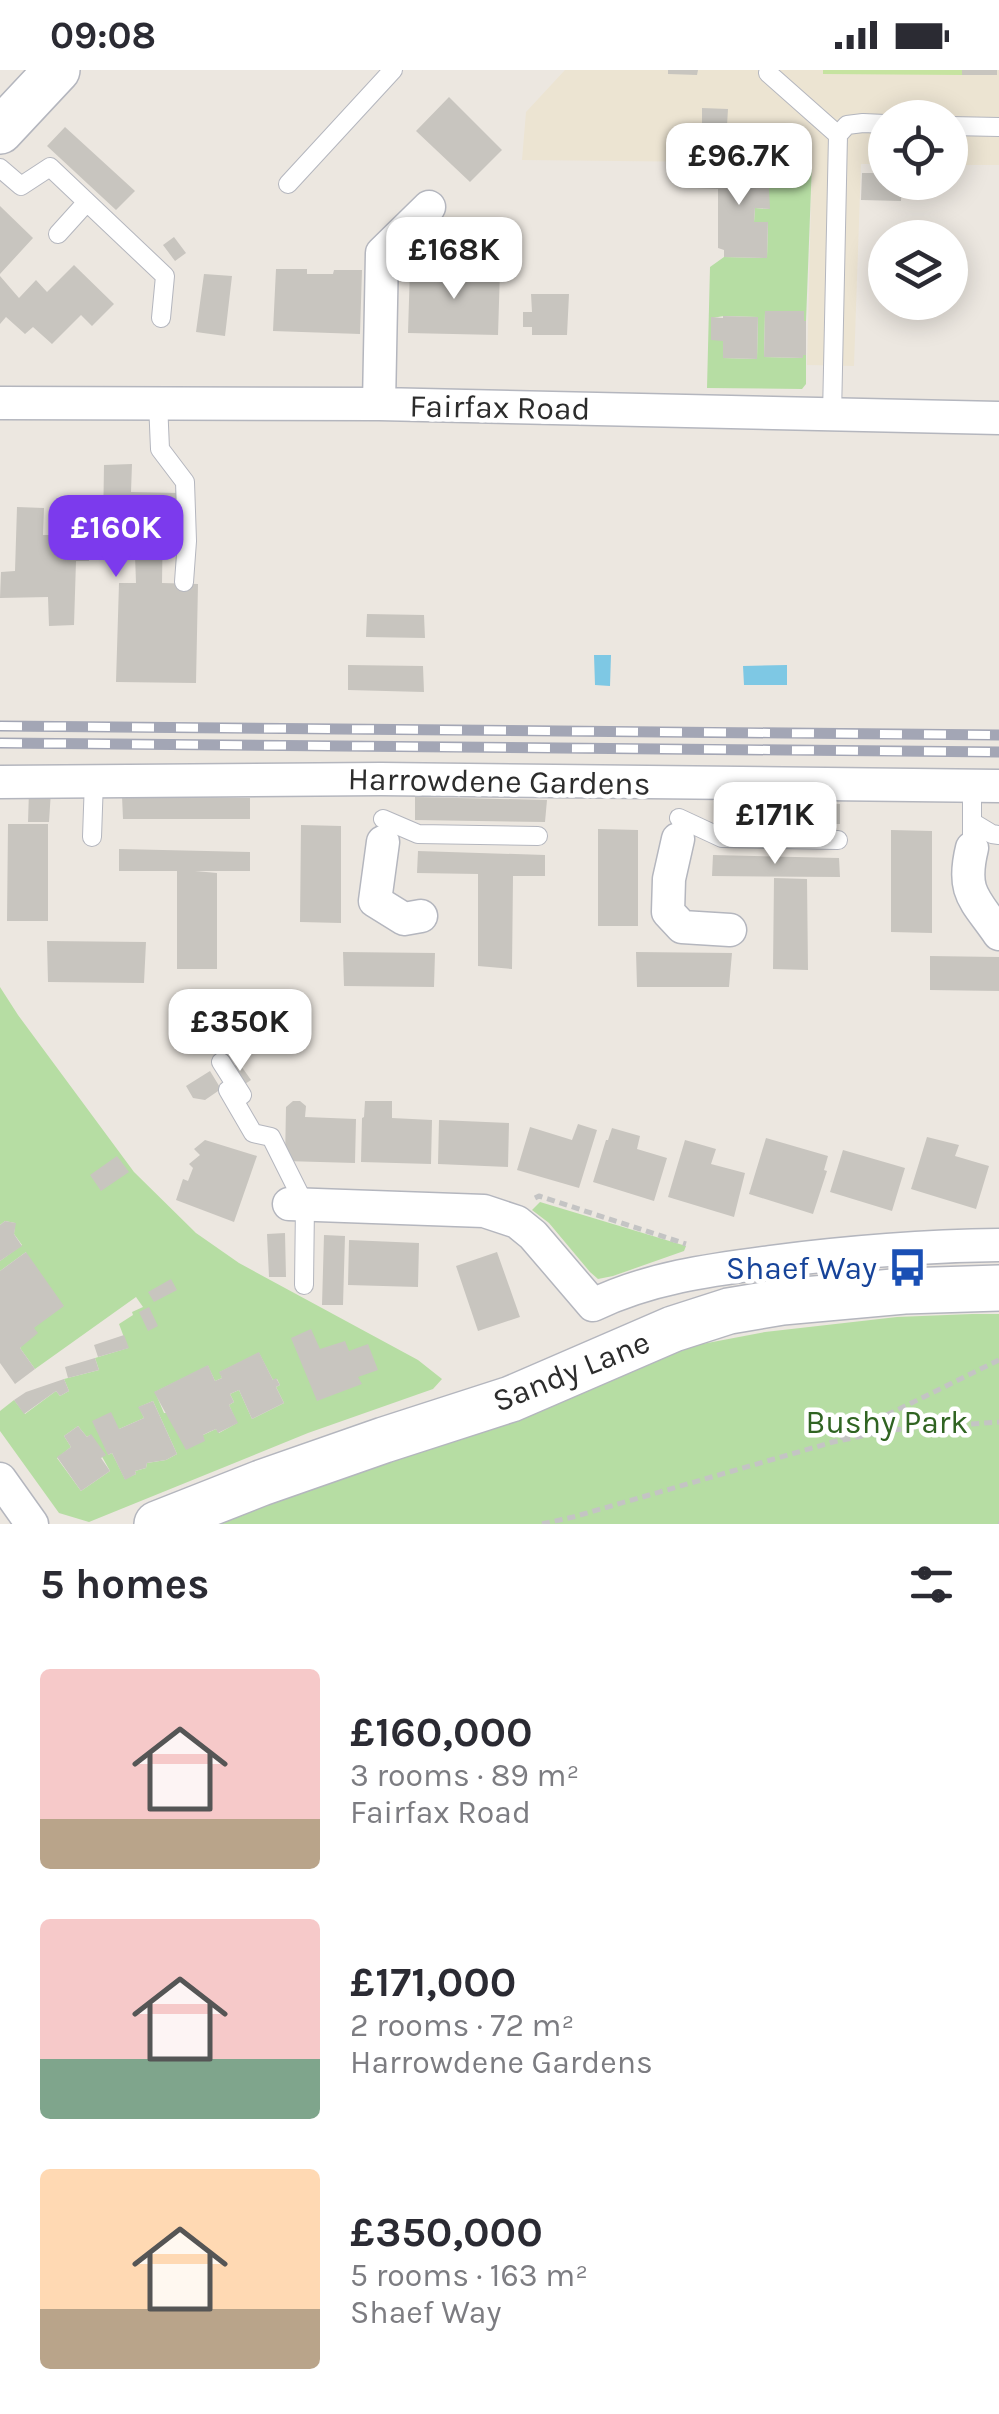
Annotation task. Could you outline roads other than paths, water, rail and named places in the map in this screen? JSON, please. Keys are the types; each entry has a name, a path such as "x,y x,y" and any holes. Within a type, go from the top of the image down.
{"main road":[{"path":"0,131 57,70"},
{"name":"Sandy Lane","path":"157,1524 384,1440 511,1399 673,1329 729,1311 904,1290 999,1288"}],"street":[{"path":"379,404 382,253 429,207"},
{"name":"Fairfax Road","path":"0,402 379,404 999,418"},
{"name":"Harrowdene Gardens","path":"0,782 94,780 383,808 680,784 986,786"},
{"path":"383,808 375,901 404,919 421,916"},
{"path":"678,829 668,912 682,927 730,930"},
{"path":"981,835 966,872 970,892 999,934"},
{"path":"297,1204 484,1211 517,1222 533,1235 626,1348"},
{"path":"593,1305 673,1276 834,1254 999,1245"},
{"path":"0,1479 32,1524"}],"lane":[{"path":"288,184 393,70"},
{"path":"768,73 838,135"},
{"path":"832,415 838,135 848,125 868,123"},
{"path":"968,126 999,127"},
{"path":"0,168 21,186 50,167 165,276 160,318"},
{"path":"58,234 86,203"},
{"path":"158,402 160,449 185,482 184,582"},
{"path":"92,837 94,780"},
{"path":"680,784 678,829 722,838 838,840"},
{"path":"981,835 986,786"},
{"path":"383,808 418,834 538,836"},
{"path":"221,1062 271,1137 297,1204 304,1285"},
{"path":"228,1090 254,1133 271,1137"}],"water":[{"path":"594,655 611,655 610,686 595,685"},
{"path":"787,665 787,685 744,685 743,666"}],"railway":[{"path":"0,726 999,735"},
{"path":"0,743 999,752"}],"place":[{"name":"Shaef Way","path":"907,1268"}],"park label":[{"name":"Bushy Park","path":"887,1422"}]}
